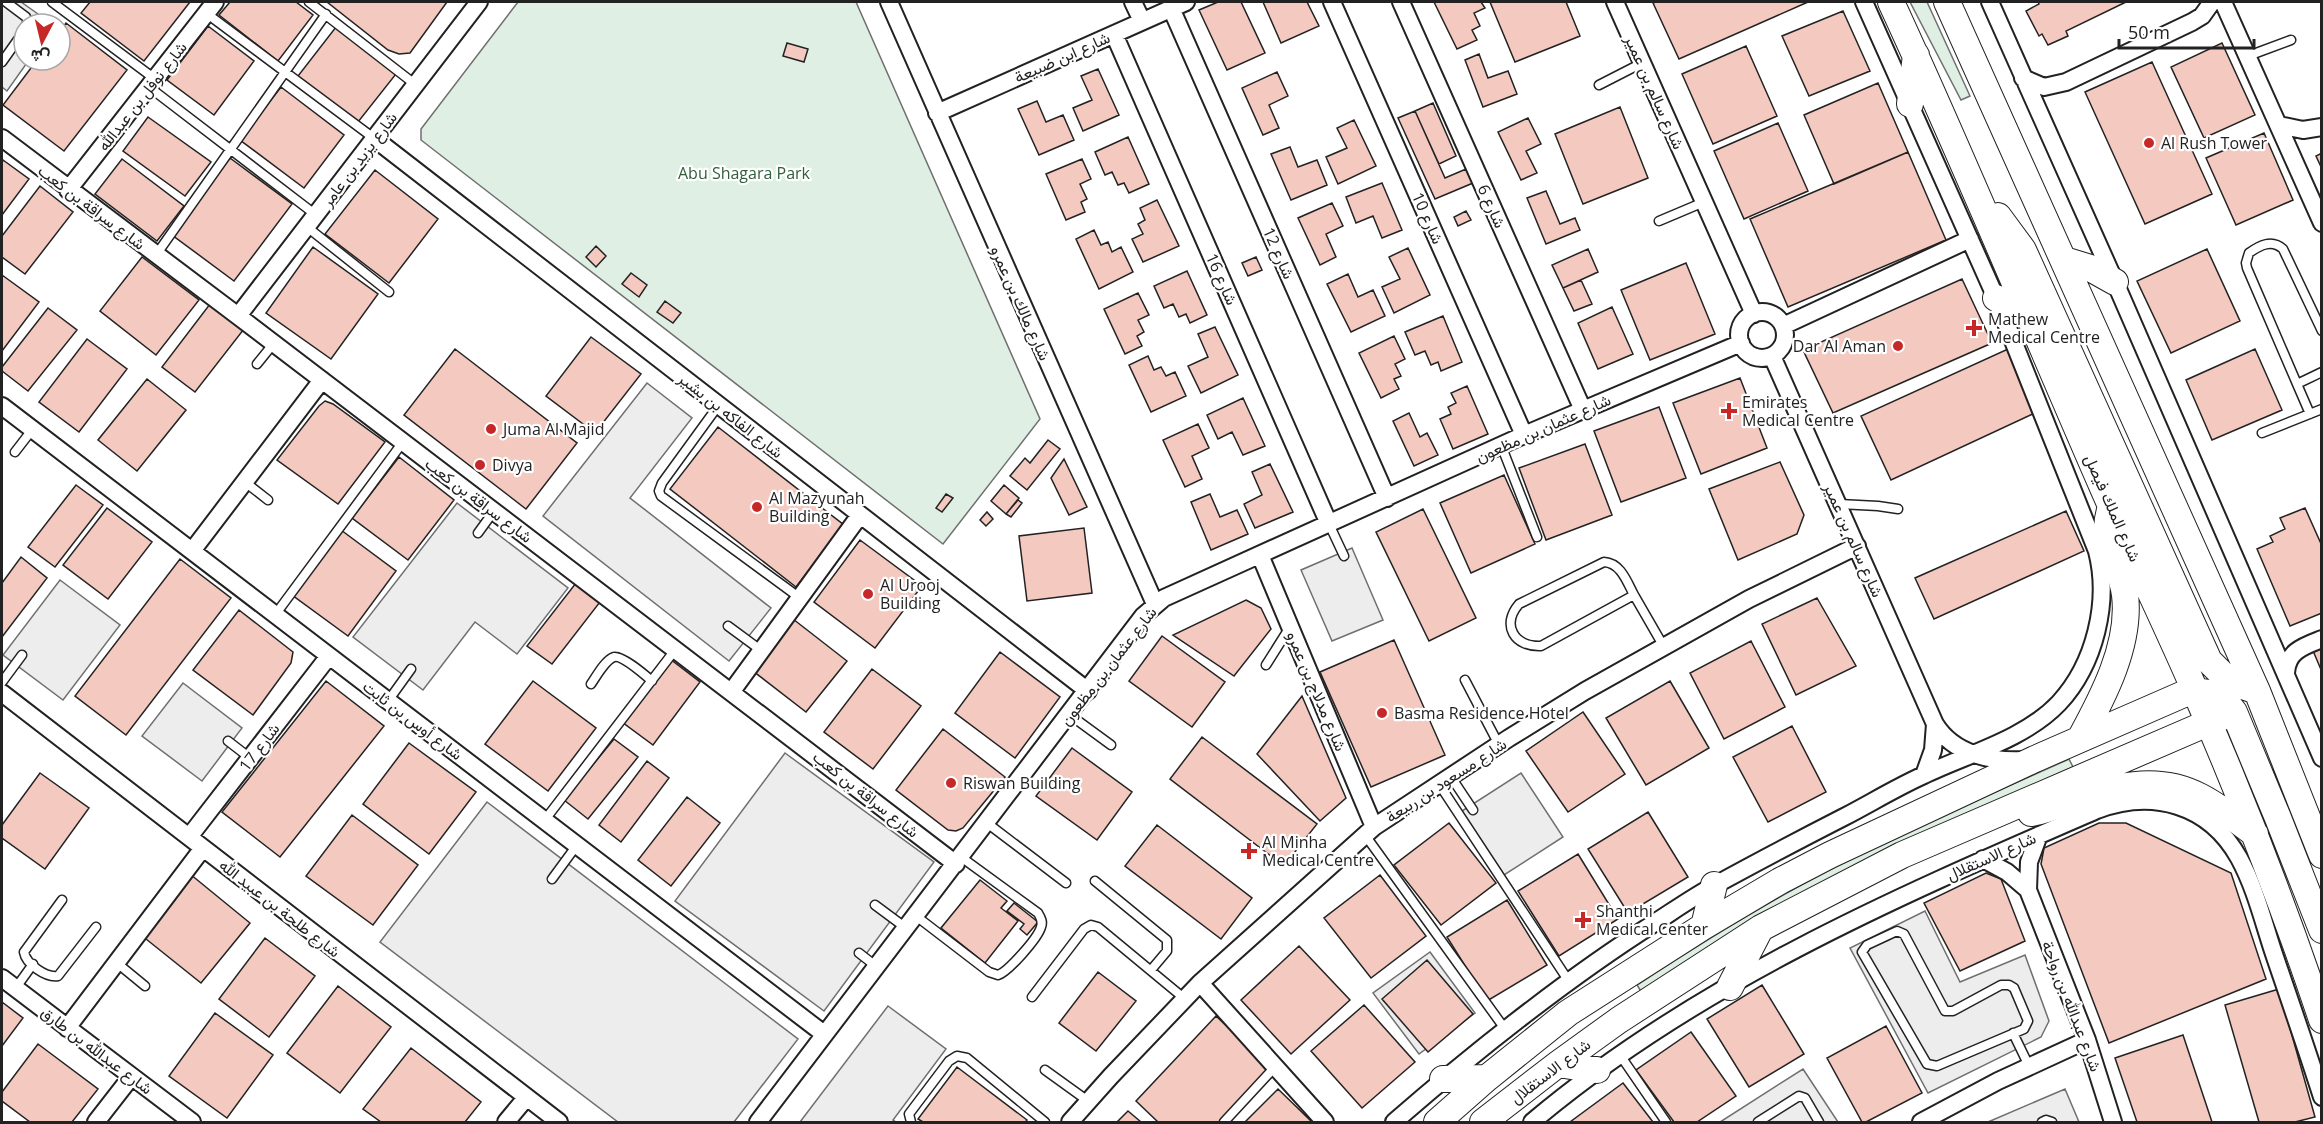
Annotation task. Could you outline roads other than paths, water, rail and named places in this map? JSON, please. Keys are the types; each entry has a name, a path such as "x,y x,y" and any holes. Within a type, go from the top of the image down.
{"main road":[{"name":"شارع الملك فيصل","path":"1892,2 1982,202 2111,507 2209,722 2255,834 2322,1020"},
{"path":"1947,2 2259,696 2322,855"},
{"path":"1910,104 1916,55"},
{"path":"1982,202 2005,224 2022,250 2209,661 2229,681 2259,696"},
{"path":"2064,260 2090,268 2115,282"},
{"path":"1996,298 2031,318"},
{"path":"2080,739 2109,681 2122,640 2125,618 2125,596 2121,575 2106,532 2111,507"},
{"path":"2195,691 2207,691 2218,696 2234,712 2322,930"},
{"name":"شارع الاستقلال","path":"1437,1122 1487,1078 1568,1013 1704,926 1780,881 1830,855 2035,759 2164,702 2195,691"},
{"name":"شارع الاستقلال","path":"1483,1122 1619,1020 1761,928 1902,855 2234,712 2259,696"},
{"path":"2007,809 2030,813 2040,812 2122,785 2143,783 2164,785 2200,796 2255,834"},
{"path":"1704,926 1714,885"},
{"path":"1730,987 1761,928"},
{"path":"1522,1093 1523,1079 1527,1070 1585,1024 1586,1019 1580,1012 1568,1013"},
{"path":"1558,1064 1597,1070"},
{"path":"1443,1079 1487,1078"}],"street":[{"name":"شارع يزيد بن عامر","path":"238,316 479,2"},
{"name":"شارع مالك بن عمرو","path":"889,2 1155,604"},
{"path":"1133,2 1142,21"},
{"name":"شارع 10","path":"1332,2 1524,435"},
{"name":"شارع 6","path":"1401,2 1583,410"},
{"name":"شارع سالم بن عمير","path":"1615,2 1754,314"},
{"name":"شارع الملك فيصل","path":"1864,2 1996,298 2078,502 2097,551 2101,568 2103,590 2095,632 2085,661 2071,687 2059,703 2027,728 1974,754"},
{"path":"1990,2 2115,282 2322,758"},
{"path":"2023,78 2044,87 2066,82 2193,22 2202,16 2212,2"},
{"path":"2223,2 2322,223"},
{"name":"شارع ابن ضبيعة","path":"937,113 1179,5"},
{"name":"شارع 12","path":"1179,5 1387,498"},
{"name":"شارع نوفل بن عبدالله","path":"68,190 211,7"},
{"name":"شارع 16","path":"1114,34 1329,524"},
{"path":"2279,125 2303,130 2322,127"},
{"name":"شارع سراقة بن كعب","path":"2,138 675,650 959,860"},
{"name":"شارع الفاكه بن بشير","path":"375,140 1088,692"},
{"path":"1783,326 1970,239"},
{"path":"1768,313 1780,320 1783,326 1784,343 1772,356 1765,358 1750,355 1741,343 1740,329 1748,317 1754,314 1768,313"},
{"name":"شارع عثمان بن مظعون","path":"758,1122 1088,692 1143,616 1155,604 1524,435 1741,343"},
{"name":"شارع سالم بن عمير","path":"1772,356 1935,724 1950,743 1974,754 2004,760 2035,759"},
{"path":"192,551 322,380"},
{"name":"شارع أوس بن ثابت","path":"2,406 824,1034"},
{"path":"732,691 860,516"},
{"name":"شارع مسعود بن ربيعة","path":"1070,1122 1200,983 1370,831 1499,745 1585,692 1749,599 1857,546"},
{"name":"شارع مدلاج بن عمرو","path":"1260,555 1370,831"},
{"path":"2286,673 2286,665 2294,652 2322,639"},
{"name":"شارع 17","path":"189,837 329,656"},
{"name":"شارع طلحة بن عبيد الله","path":"2,693 558,1122"},
{"path":"1924,775 1933,750 1935,724"},
{"path":"1394,1122 1443,1079 1568,980 1714,885 1924,775 1974,754"},
{"name":"شارع الاستقلال","path":"1532,1122 1597,1070 1683,1013 1855,918 1983,859 2111,804 2144,799 2178,806 2196,815 2228,841 2239,858 2322,1097"},
{"name":"شارع عبدالله بن رواحة","path":"2039,835 2030,862 2028,890 2087,1040 2113,1122"},
{"path":"67,1028 203,848"},
{"name":"شارع عبدالله بن رواحة","path":"1983,859 2007,872 2028,890"},
{"name":"شارع عبدالله بن طارق","path":"2,978 192,1122"},
{"path":"1200,983 1325,1122"},
{"path":"1920,1122 2029,1066 2087,1040"},
{"path":"96,1122 131,1077"},
{"path":"506,1122 526,1098"}],"lane":[{"path":"6,2 19,12"},
{"path":"309,2 416,85"},
{"path":"58,3 230,149 389,292"},
{"path":"211,7 285,72 375,140"},
{"path":"156,255 326,14"},
{"path":"2248,56 2291,40"},
{"path":"2,62 12,48"},
{"path":"1599,85 1642,63"},
{"path":"1659,221 1704,202"},
{"path":"2310,414 2247,268 2249,253 2268,243 2279,245 2283,249 2322,331"},
{"path":"257,364 273,343"},
{"path":"2297,384 2322,372"},
{"path":"718,406 662,483 659,491 661,496 800,598"},
{"path":"2262,433 2322,409"},
{"path":"15,452 32,430"},
{"path":"275,615 403,442"},
{"path":"1501,446 1537,537"},
{"path":"245,482 268,500"},
{"path":"1839,504 1898,509"},
{"path":"478,534 494,511"},
{"path":"1329,524 1344,556"},
{"path":"1634,595 1540,646 1522,644 1511,630 1510,620 1519,604 1604,562 1612,563 1619,568 1664,646"},
{"path":"728,626 762,651"},
{"path":"1266,665 1290,627"},
{"path":"544,821 675,650"},
{"path":"2,682 22,656"},
{"path":"591,684 611,659 617,657 652,681"},
{"path":"388,701 411,669"},
{"path":"1465,680 1499,745"},
{"path":"1070,715 1112,745"},
{"path":"228,741 250,759"},
{"path":"1445,781 1473,810"},
{"path":"1445,781 1568,980"},
{"path":"987,823 1066,883"},
{"path":"1370,831 1505,1029"},
{"path":"552,879 577,845"},
{"path":"875,905 911,922 989,972 998,975 1007,971 1040,930 1042,921 1038,913 959,860"},
{"path":"1095,881 1167,940 1167,951 1151,970"},
{"path":"62,900 24,952 26,959 50,977 58,976 96,927"},
{"path":"1032,997 1084,929 1091,925 1098,927 1185,999"},
{"path":"1897,931 1904,934 1942,1008 1948,1012 2001,985 2012,986 2028,1022 2024,1029 2013,1033 1937,1066 1930,1066 1863,956 1863,949 1897,931"},
{"path":"859,953 877,967"},
{"path":"117,963 145,986"},
{"path":"15,989 33,964"},
{"path":"2013,1033 2029,1066"},
{"path":"1620,1055 1666,1122"},
{"path":"911,1122 909,1114 949,1061 957,1056 967,1058 1045,1122"},
{"path":"1224,1122 1275,1067"},
{"path":"1046,1070 1088,1101"},
{"path":"1758,1122 1799,1096 1805,1098 1819,1122"},
{"path":"2042,1122 2046,1120 2052,1122"}],"place":[{"name":"Al Rush Tower","path":"2149,143"},
{"name":"Mathew Medical Centre","path":"1974,328"},
{"name":"Dar Al Aman","path":"1898,346"},
{"name":"Emirates Medical Centre","path":"1729,411"},
{"name":"Juma Al Majid","path":"491,429"},
{"name":"Divya","path":"480,465"},
{"name":"Al Mazyunah Building","path":"757,507"},
{"name":"Al Urooj Building","path":"868,594"},
{"name":"Basma Residence Hotel","path":"1382,713"},
{"name":"Riswan Building","path":"951,783"},
{"name":"Al Minha Medical Centre","path":"1249,851"},
{"name":"Shanthi Medical Center","path":"1583,920"}],"park label":[{"name":"Abu Shagara Park","path":"744,173"}]}
